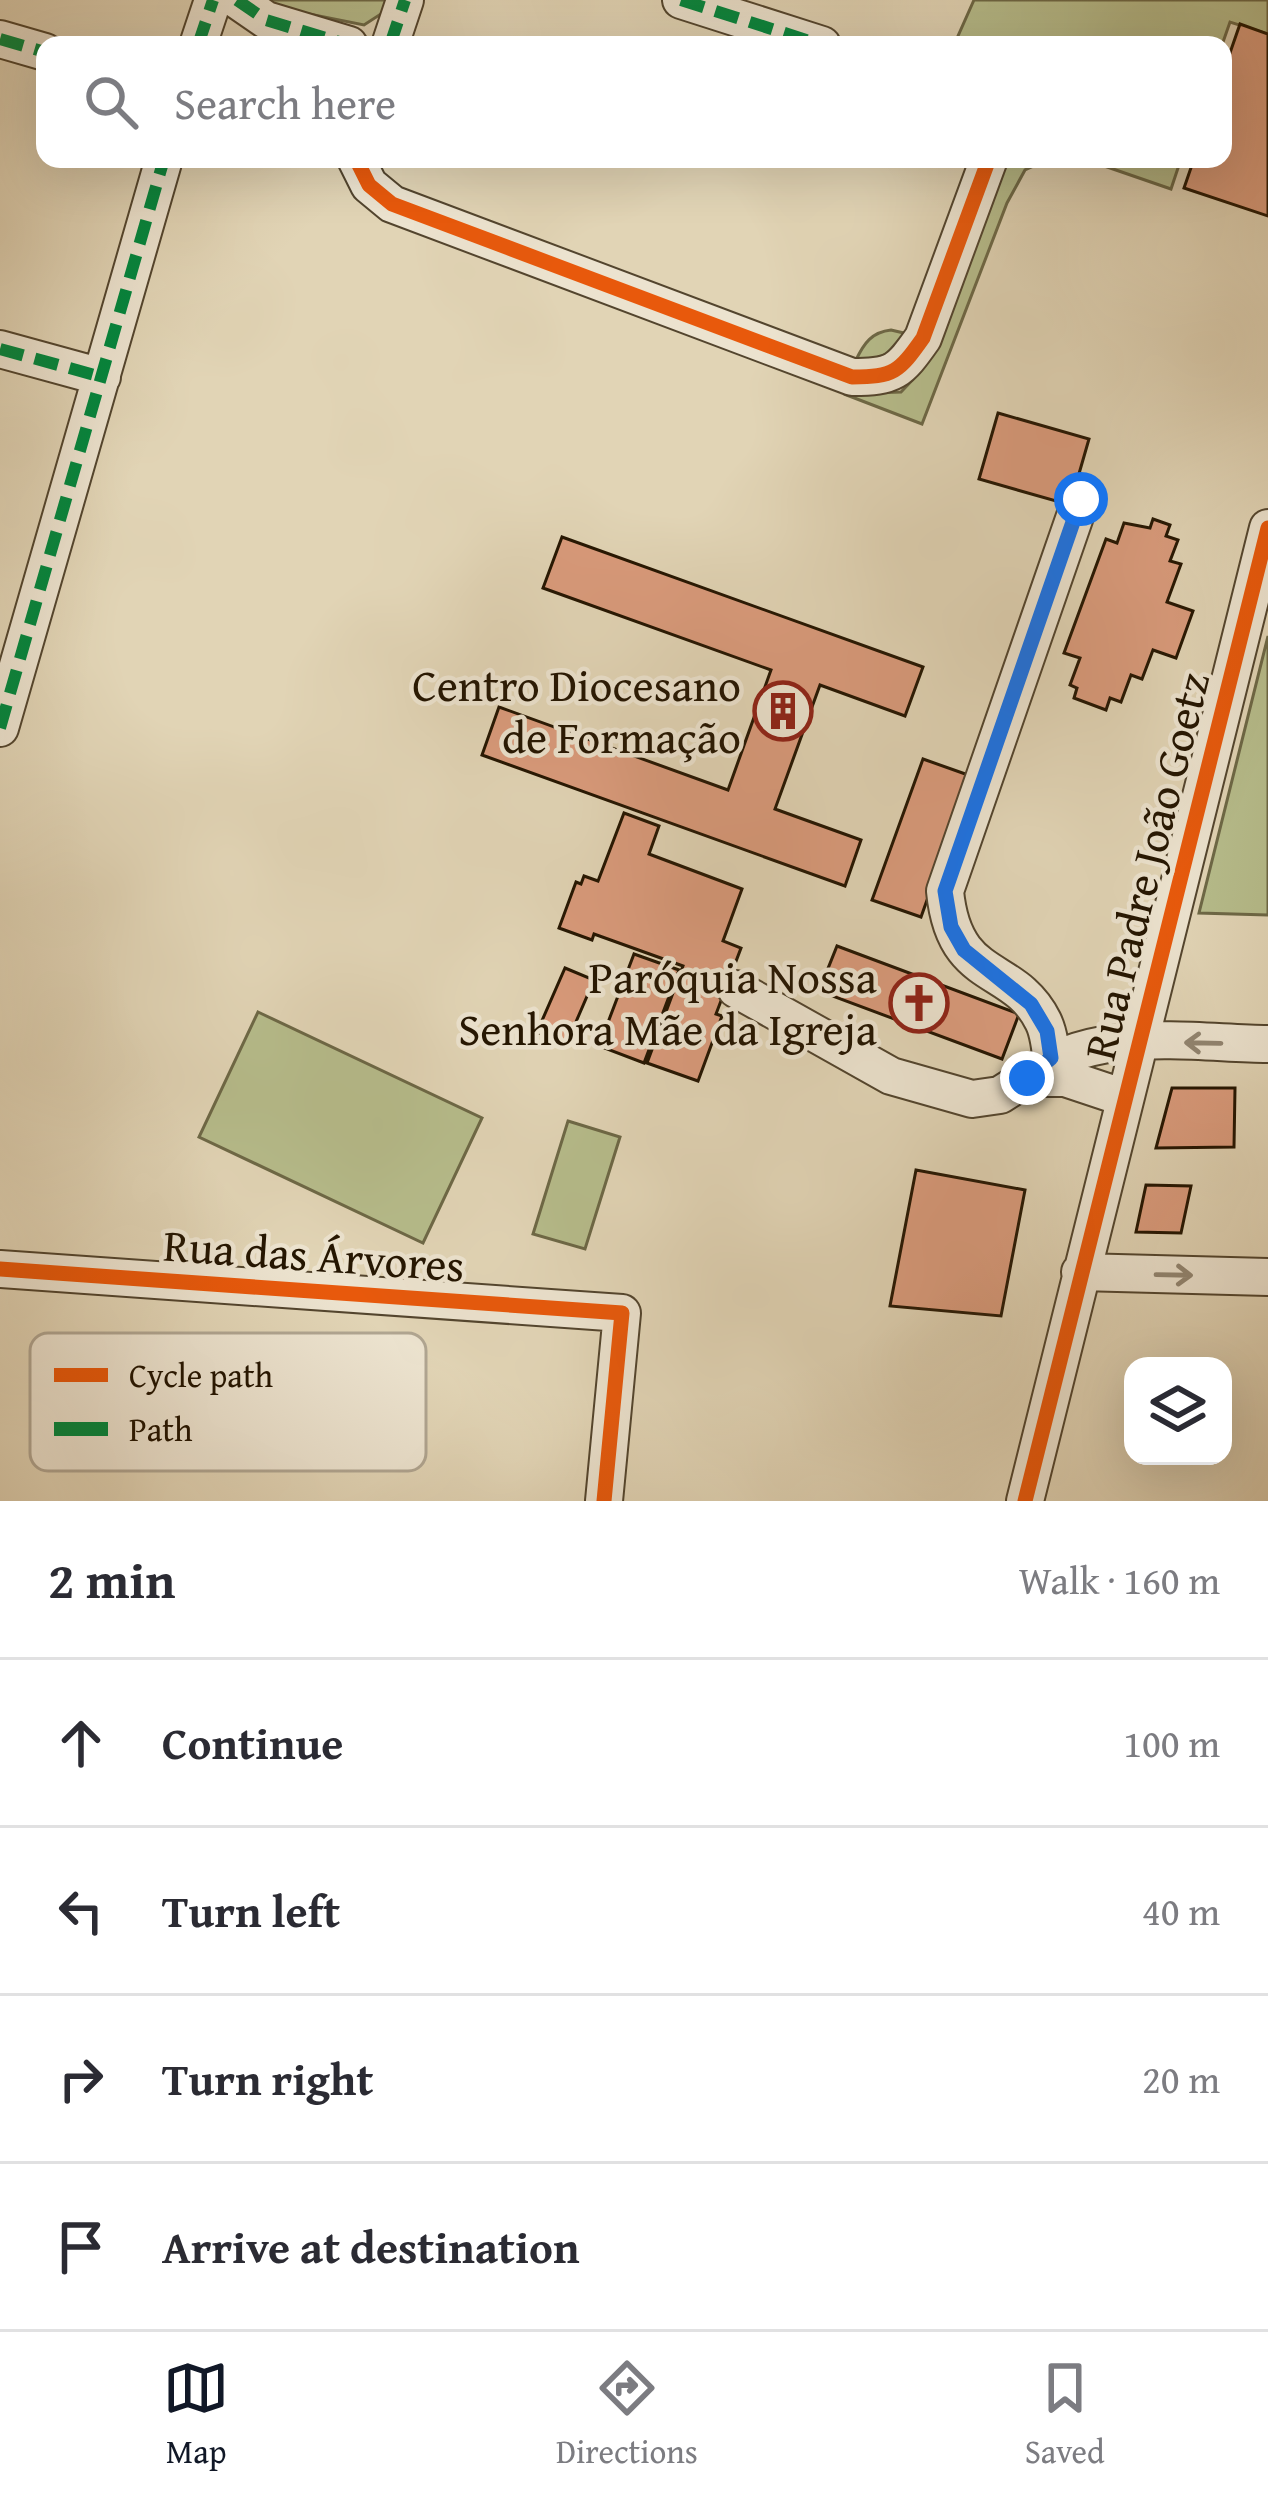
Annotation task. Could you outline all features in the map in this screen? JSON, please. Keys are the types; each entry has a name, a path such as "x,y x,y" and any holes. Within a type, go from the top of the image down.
{"street":[{"path":"201,36 212,0"},
{"path":"237,0 266,20 320,36"},
{"path":"393,36 404,0"},
{"path":"681,0 794,36"},
{"path":"0,38 36,49"},
{"path":"0,728 9,668 102,377 161,168"},
{"path":"363,172 392,204 852,376 886,376 907,360 923,338 986,168"},
{"path":"0,349 102,377"},
{"path":"1044,1071 1047,1031 1031,1004 964,950 951,927 945,891 1081,499"},
{"name":"Rua Padre João Goetz","path":"1025,1501 1268,528"},
{"path":"736,989 891,1076 972,1099 1000,1095 1081,1049 1138,1041 1268,1045"},
{"path":"1044,1071 1124,1098"},
{"name":"Rua das Árvores","path":"0,1269 622,1313 604,1501"},
{"path":"1080,1272 1268,1277"}],"green space":[{"path":"268,0 392,0 384,12 364,25 279,8"},
{"path":"974,0 1268,0 1268,34 1230,22 1225,36 958,36"},
{"path":"999,168 1029,168 1007,203 922,424 844,394 901,392 920,372"},
{"path":"1110,168 1178,168 1171,189"},
{"path":"891,330 908,334 885,354 856,360 869,339"},
{"path":"1268,636 1268,915 1199,913"},
{"path":"258,1012 482,1118 423,1243 199,1137"},
{"path":"568,1121 620,1137 585,1249 533,1234"}],"building":[{"path":"1240,24 1268,34 1268,216 1184,188 1191,168 1232,168 1232,47"},
{"path":"998,413 1089,439 1070,505 979,479"},
{"path":"1153,519 1170,525 1166,536 1178,540 1170,561 1181,564 1167,602 1193,611 1176,658 1153,650 1142,679 1131,675 1121,702 1110,698 1106,710 1074,698 1077,688 1070,685 1080,658 1064,653 1106,539 1117,543 1124,523 1150,528"},
{"name":"Centro Diocesano de Formação","path":"562,537 923,667 905,716 820,685 775,809 861,840 845,886 482,755 499,707 728,790 771,670 543,588"},
{"path":"923,759 971,776 921,917 872,900"},
{"path":"624,813 659,826 649,854 742,889 723,941 741,948 698,1081 647,1063 683,966 594,934 592,940 559,928 576,882 581,884 584,876 598,881"},
{"name":"Paróquia Nossa Senhora Mãe da Igreja","path":"837,946 1019,1014 1002,1059 819,991"},
{"path":"634,954 679,970 644,1063 599,1046"},
{"path":"565,968 594,980 566,1045 537,1032"},
{"path":"1172,1088 1235,1088 1234,1147 1156,1148"},
{"path":"916,1170 1025,1190 1001,1316 890,1306"},
{"path":"1146,1185 1191,1186 1181,1233 1136,1232"}],"marked path":[{"path":"201,36 213,0"},
{"path":"237,0 266,20 319,36"},
{"path":"393,36 405,0"},
{"path":"681,0 794,36"},
{"path":"0,39 36,49"},
{"path":"0,728 161,168"},
{"path":"0,349 102,377"}],"cycle path":[{"path":"360,168 369,185 392,204 852,377 894,370 923,338 986,168"},
{"path":"1025,1501 1268,528"},
{"path":"0,1269 622,1313 604,1501"}],"place":[{"name":"Centro Diocesano de Formação","path":"783,711"},
{"name":"Paróquia Nossa Senhora Mãe da Igreja","path":"919,1003"}],"route":[{"path":"1027,1078 1051,1058 1042,1017 964,950 951,927 945,891 1081,499"}]}
